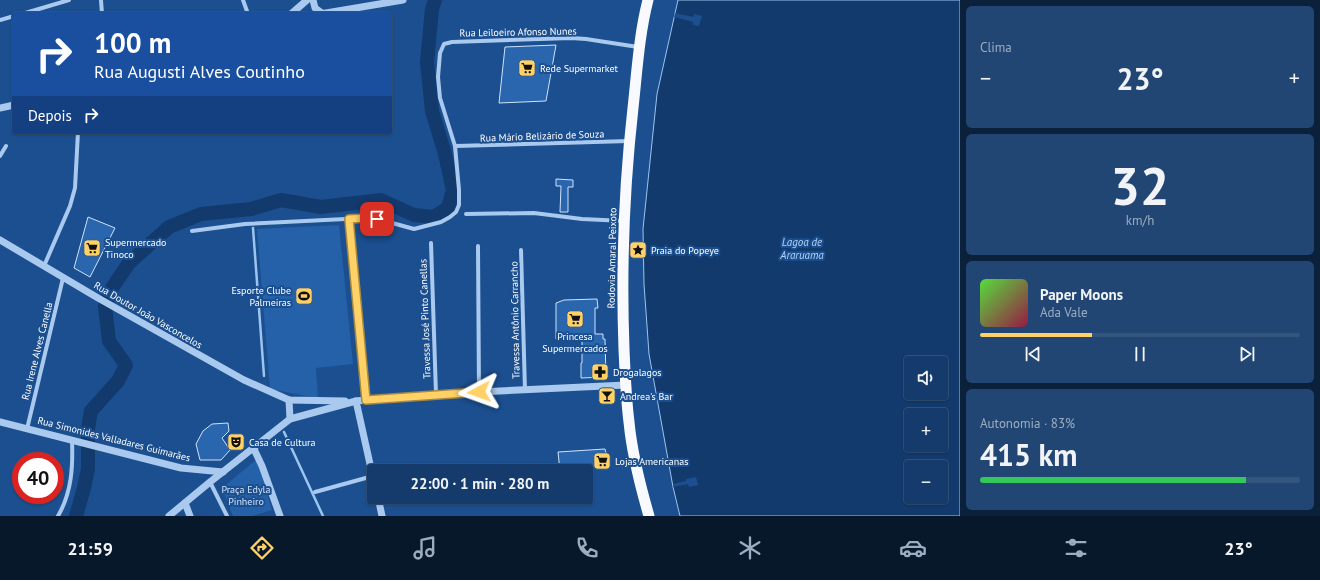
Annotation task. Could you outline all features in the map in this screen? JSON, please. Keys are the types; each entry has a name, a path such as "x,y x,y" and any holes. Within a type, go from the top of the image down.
{"highway":[{"name":"Rodovia Amaral Peixoto","path":"648,0 640,47 630,141 624,220 623,297 629,423 636,466 649,516"}],"street":[{"path":"29,12 69,0"},
{"path":"101,0 102,12"},
{"path":"243,0 247,12"},
{"path":"294,12 307,0"},
{"path":"313,0 315,8 319,12"},
{"path":"333,12 403,0"},
{"path":"0,20 12,17"},
{"name":"Rua Leiloeiro Afonso Nunes","path":"455,146 440,98 438,77 440,52 444,44 452,42 571,38 640,47"},
{"path":"0,108 12,105"},
{"path":"44,266 70,206 75,188 78,134"},
{"name":"Rua Mário Belizário de Souza","path":"455,146 630,141"},
{"path":"0,156 6,146"},
{"path":"192,231 245,224 366,218 377,219 414,229 441,222 456,212 459,205 455,146"},
{"path":"466,214 534,213 582,219 624,220"},
{"path":"349,219 366,400"},
{"name":"Rua Doutor João Vasconcelos","path":"0,240 98,298 230,372 289,400"},
{"name":"Travessa José Pinto Canellas","path":"431,243 436,394"},
{"path":"478,246 479,392"},
{"name":"Travessa Antônio Carrancho","path":"521,250 525,390"},
{"name":"Rua Irene Alves Canella","path":"27,429 64,278"},
{"path":"290,419 289,400 322,402 356,401 436,394 626,385"},
{"path":"169,516 253,447 290,419 356,401"},
{"path":"356,401 370,464"},
{"path":"321,411 324,407 322,402"},
{"name":"Rua Simonides Valladares Guimarães","path":"0,422 181,468 223,472"},
{"path":"58,516 70,487 72,440"},
{"path":"253,447 262,466 280,516"},
{"path":"315,492 367,480"},
{"path":"210,482 227,516"},
{"path":"185,503 190,516"},
{"path":"379,504 382,516"}],"green space":[{"name":"Esporte Clube Palmeiras","path":"339,225 353,364 316,368 318,398 270,389 257,229"},
{"name":"Praça Edyla Pinheiro","path":"257,459 272,510 252,516 233,516 222,488"}],"water":[{"name":"Lagoa de Araruama","path":"678,0 960,0 960,516 680,516 673,487 649,354 644,284 643,229 657,94"}],"pier":[{"path":"675,13 693,17 694,14 702,16 699,26 693,25 693,22 674,17"},
{"path":"696,477 698,485 689,487 688,484 673,487 673,484"}],"building":[{"name":"Rede Supermarket","path":"556,45 546,101 499,103 505,47"},
{"path":"556,179 573,180 573,187 568,187 568,212 560,212 561,186 556,186"},
{"name":"Supermercado Tinoco","path":"88,217 115,228 90,277 74,268"},
{"name":"Princesa Supermercados","path":"597,299 598,308 595,308 595,334 603,334 603,339 605,339 606,377 581,378 582,338 556,339 556,303 564,300"},
{"path":"228,423 229,431 222,438 230,450 221,460 200,460 196,444 203,431 212,424"},
{"path":"605,449 609,465 593,467 593,464 559,464 558,452"}],"waterway":[{"path":"76,516 88,469 88,429 91,411 118,381 126,365 109,341 105,306 112,288 129,263 169,227 201,214 251,209 281,200 321,207 381,200 414,215 434,217 448,208 453,190 445,154 432,111 427,62 432,9 435,0"},
{"path":"251,209 252,214"},
{"path":"253,228 264,376"},
{"path":"284,432 323,516"}],"place":[{"name":"Rede Supermarket","path":"527,68"},
{"name":"Supermercado Tinoco","path":"92,248"},
{"name":"Praia do Popeye","path":"638,250"},
{"name":"Esporte Clube Palmeiras","path":"304,296"},
{"name":"Princesa Supermercados","path":"575,319"},
{"name":"Drogalagos","path":"600,372"},
{"name":"Andrea's Bar","path":"607,396"},
{"name":"Casa de Cultura","path":"236,442"},
{"name":"Lojas Americanas","path":"602,461"}],"route":[{"path":"377,219 349,219 366,400 479,392"}]}
